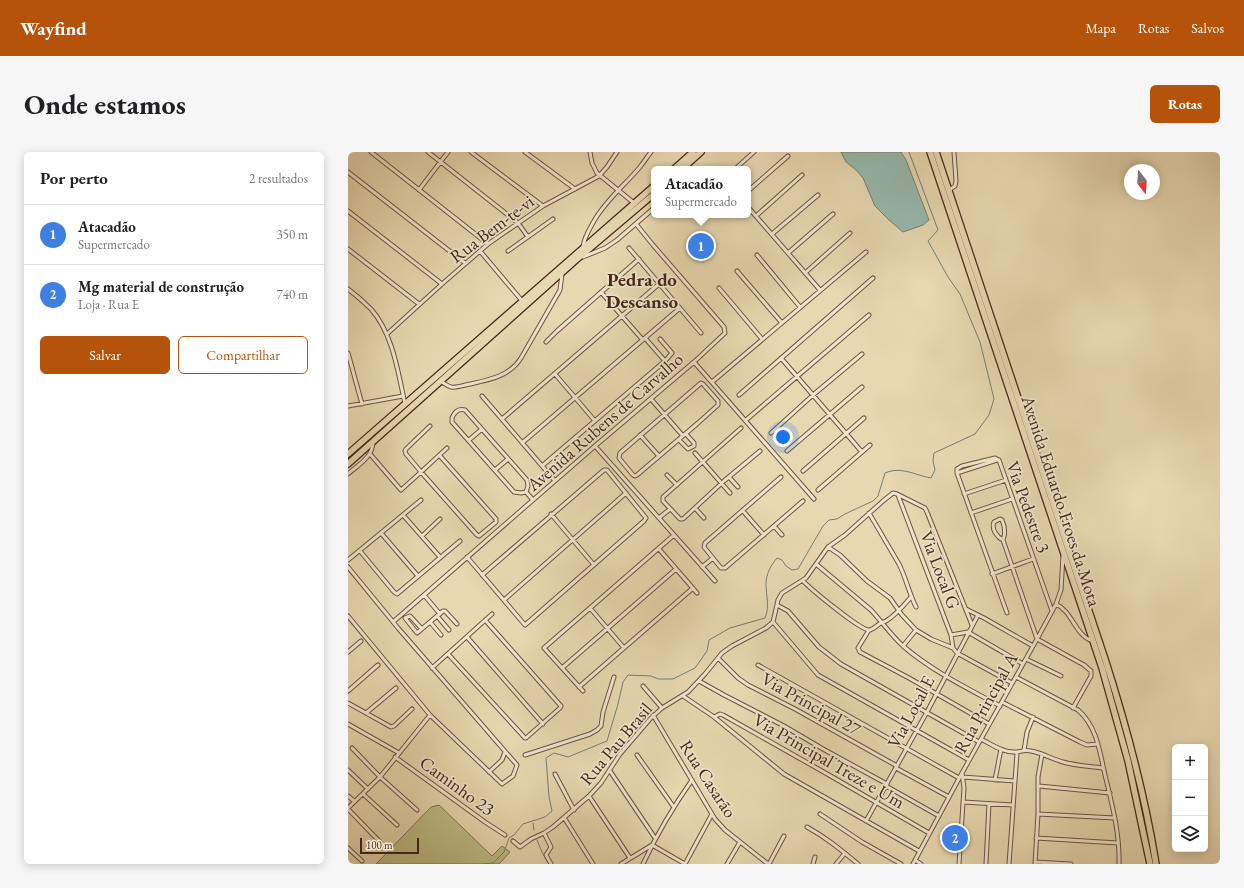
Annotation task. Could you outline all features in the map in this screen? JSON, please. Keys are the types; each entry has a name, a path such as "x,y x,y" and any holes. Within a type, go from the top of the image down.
{"highway":[{"path":"677,166 693,152"},
{"path":"685,166 701,152"},
{"path":"927,152 937,176"},
{"name":"Avenida Eduardo Froes da Mota","path":"930,152 1094,641 1126,754 1150,864"},
{"name":"Avenida Eduardo Froes da Mota","path":"936,152 1112,682 1127,732 1156,864"},
{"path":"940,152 943,173"},
{"path":"348,454 651,189"},
{"path":"348,464 576,260 651,197"}],"street":[{"path":"370,152 488,244"},
{"path":"428,152 518,223 528,237"},
{"path":"419,190 448,152"},
{"path":"471,152 543,206"},
{"path":"525,152 575,189"},
{"path":"590,152 594,168 599,176 634,204"},
{"name":"Rua Bem-te-vi","path":"387,334 488,244 543,206 599,176 617,152"},
{"path":"583,249 584,240 602,207 640,167 651,152"},
{"path":"738,166 754,152"},
{"path":"949,190 954,186 956,181 954,152"},
{"path":"751,188 788,156"},
{"path":"348,172 465,263"},
{"path":"756,216 802,175"},
{"path":"772,234 818,195"},
{"path":"751,210 820,290"},
{"path":"348,211 442,284"},
{"path":"576,260 602,250 617,240 651,211"},
{"path":"788,252 833,214"},
{"path":"508,251 553,219"},
{"name":"Avenida Rubens de Carvalho","path":"393,622 724,335 725,329 636,224"},
{"path":"805,273 850,233"},
{"path":"629,248 701,332"},
{"path":"348,249 419,304"},
{"path":"480,251 523,302"},
{"path":"712,382 866,252"},
{"path":"757,255 800,307"},
{"path":"546,342 639,259"},
{"path":"737,271 782,323"},
{"path":"440,381 448,386 457,387 489,380 514,368 560,290 562,274"},
{"path":"739,395 873,278"},
{"path":"502,420 659,284"},
{"path":"719,288 762,339"},
{"path":"348,289 372,310 387,334 405,404"},
{"path":"601,292 665,361"},
{"path":"522,443 643,338 680,308"},
{"path":"746,420 869,315"},
{"path":"542,466 665,361 672,353 660,339"},
{"path":"348,353 362,404"},
{"path":"771,433 862,354"},
{"path":"781,358 862,452"},
{"path":"694,362 814,499"},
{"path":"555,374 595,420"},
{"path":"700,384 703,384 718,401 718,404 679,440 635,476 618,455 640,435 700,384"},
{"path":"787,451 862,387"},
{"path":"348,406 403,396"},
{"path":"482,396 555,481"},
{"path":"651,399 684,435 694,443 694,446 688,449 679,440"},
{"path":"460,409 465,410 482,429 528,482 526,492 514,492 452,421 452,417 456,412 460,409"},
{"path":"803,471 864,418"},
{"path":"430,426 405,450 406,454 478,536 480,536 496,522 496,518 440,456"},
{"path":"741,428 662,498 663,501 681,519 760,451"},
{"path":"469,440 482,429"},
{"path":"640,435 659,456"},
{"path":"348,474 370,454 374,441 369,436"},
{"path":"818,490 870,445"},
{"path":"595,446 715,581"},
{"path":"370,454 401,490 447,448"},
{"path":"695,453 730,493"},
{"name":"Via Pedestre 3","path":"1007,613 957,473 957,470 962,466 995,458 998,460 1006,480 1052,611"},
{"path":"495,470 508,459"},
{"path":"467,557 482,575 525,625 594,566 645,519 645,516 607,470 604,470 551,514 482,575"},
{"path":"667,475 677,484"},
{"path":"729,477 738,487"},
{"path":"781,477 704,544 704,547 721,568 724,569 803,501"},
{"path":"964,494 1006,480"},
{"path":"526,492 533,500"},
{"path":"504,600 626,493"},
{"path":"969,760 818,675 773,622 778,600 782,593 806,578 828,547 845,535 893,493 924,508 927,512 972,625"},
{"name":"Via Local G","path":"898,495 951,635 953,648 957,654"},
{"path":"971,513 1012,499"},
{"path":"348,560 421,500"},
{"path":"695,508 704,518"},
{"path":"659,518 670,509"},
{"path":"743,511 764,535"},
{"path":"870,513 904,573 911,597 916,607"},
{"path":"551,514 594,566"},
{"path":"403,515 440,557"},
{"path":"422,536 440,519"},
{"path":"1003,540 1005,533 1003,522 1001,519 996,520 993,523 994,528 998,536 1003,540 1037,639 1087,666 1091,671 1091,674 1073,708"},
{"path":"774,526 782,535"},
{"path":"381,533 418,576"},
{"path":"583,691 544,648 674,535"},
{"path":"360,551 396,593 399,593 460,541"},
{"path":"828,547 840,555 867,581 890,598 916,630 930,639 953,648"},
{"path":"659,549 697,593"},
{"name":"Rua Principal A","path":"912,864 1056,604 1060,590 1063,549"},
{"path":"702,567 713,558"},
{"path":"992,574 1033,559"},
{"path":"816,564 871,610 888,631 918,659 1000,706"},
{"path":"348,567 432,668 517,765 512,776 502,784 430,715 348,616"},
{"path":"562,668 676,569"},
{"path":"802,581 856,624 869,630"},
{"path":"579,687 693,588"},
{"path":"424,595 449,630"},
{"path":"911,597 886,621 869,630 858,648 860,652 989,724"},
{"path":"1056,604 1066,612 1085,638 1094,641"},
{"path":"777,605 788,611 819,647 841,664 980,740 1001,749 1017,752 1024,750 1042,754 1062,762 1103,768"},
{"path":"590,608 624,648"},
{"path":"966,609 1033,646"},
{"path":"422,629 410,616 405,618 416,633 422,629 438,615 445,611 457,624"},
{"path":"432,668 492,614"},
{"name":"Via Local E","path":"866,821 927,712 978,615"},
{"path":"448,654 524,737 526,738 543,724 561,706 485,620"},
{"path":"430,622 441,635"},
{"name":"Rua Pau Brasil","path":"513,842 520,847 564,819 601,783 620,754 654,715 662,708 692,689 722,652 762,631 773,622"},
{"path":"903,646 916,630"},
{"path":"951,635 968,632 1023,664"},
{"path":"467,637 543,724"},
{"path":"348,652 361,641"},
{"path":"957,654 1012,683"},
{"name":"Via Principal 27","path":"718,658 738,678 748,685 795,709 949,797"},
{"path":"1026,658 1061,676"},
{"path":"348,691 378,665"},
{"path":"758,665 862,722 906,749 959,778"},
{"path":"525,755 590,734 597,730 602,722 603,712 614,677"},
{"path":"1016,677 1078,710 1086,717 1098,744 1110,793 1115,818 1119,864"},
{"path":"699,681 784,726 939,816"},
{"path":"643,686 662,708"},
{"path":"366,713 396,688"},
{"path":"683,696 714,717 780,771 919,851"},
{"path":"1002,702 1080,742 1087,745 1098,744"},
{"path":"348,703 393,727 412,709"},
{"name":"Via Principal Treze e Um","path":"714,717 720,714 723,715 929,833"},
{"path":"380,842 348,808 380,776 430,715"},
{"name":"Rua Casarão","path":"654,715 712,814 721,826 769,864"},
{"path":"1024,750 1027,732 1033,717"},
{"path":"348,724 399,753"},
{"path":"352,748 417,810"},
{"path":"995,780 1001,749"},
{"path":"489,772 502,760 504,751"},
{"path":"1009,864 1017,752"},
{"path":"1042,754 1038,778 1039,786 1035,863 1071,864"},
{"path":"637,756 673,806"},
{"name":"Caminho 23","path":"395,757 505,835"},
{"path":"348,770 368,789"},
{"path":"610,771 655,838"},
{"path":"959,864 964,788 962,773"},
{"path":"555,774 574,810"},
{"path":"963,777 1015,780"},
{"path":"643,864 655,838 673,806 692,780"},
{"path":"1039,786 1110,793"},
{"path":"363,794 397,825"},
{"path":"348,796 354,801"},
{"path":"589,796 630,858"},
{"path":"963,802 1013,805"},
{"path":"986,864 989,804"},
{"path":"652,845 685,864 712,814"},
{"path":"820,814 862,842 901,864"},
{"path":"1038,814 1115,818"},
{"path":"564,819 593,864"},
{"path":"807,827 836,845 858,864"},
{"path":"544,833 551,847 546,855 551,864"},
{"path":"769,864 784,836"},
{"path":"1036,838 1118,843"},
{"path":"727,864 740,842"},
{"path":"621,864 652,845"},
{"path":"348,848 362,861"},
{"path":"836,864 845,853"},
{"path":"813,864 815,857"},
{"path":"914,860 921,864"}],"shaded area":[{"path":"439,805 492,856 502,846 510,852 499,864 376,864 431,807"}],"water":[{"path":"841,152 901,152 906,160 929,220 923,225 903,232 875,206 863,178 846,162"}],"waterway":[{"path":"483,864 493,863 504,852 509,838 514,835 523,824 545,817 552,811 549,797 546,758 554,753 568,757 607,741 623,682 628,675 651,676 658,679 673,679 695,668 707,651 709,640 730,628 765,618 768,605 766,584 767,577 777,558 782,560 786,566 792,570 798,569 823,526 829,520 837,519 873,501 878,496 885,473 897,470 931,478 935,470 933,461 934,453 975,434 989,415 994,399 980,342 960,294 948,277 928,241 938,230 909,152"},
{"path":"533,823 534,830"},
{"path":"537,840 549,864"}],"place":[{"name":"Atacadão","path":"701,246"},
{"name":"Mg material de construção","path":"955,838"}],"district":[{"name":"Pedra do Descanso","path":"642,290"}]}
